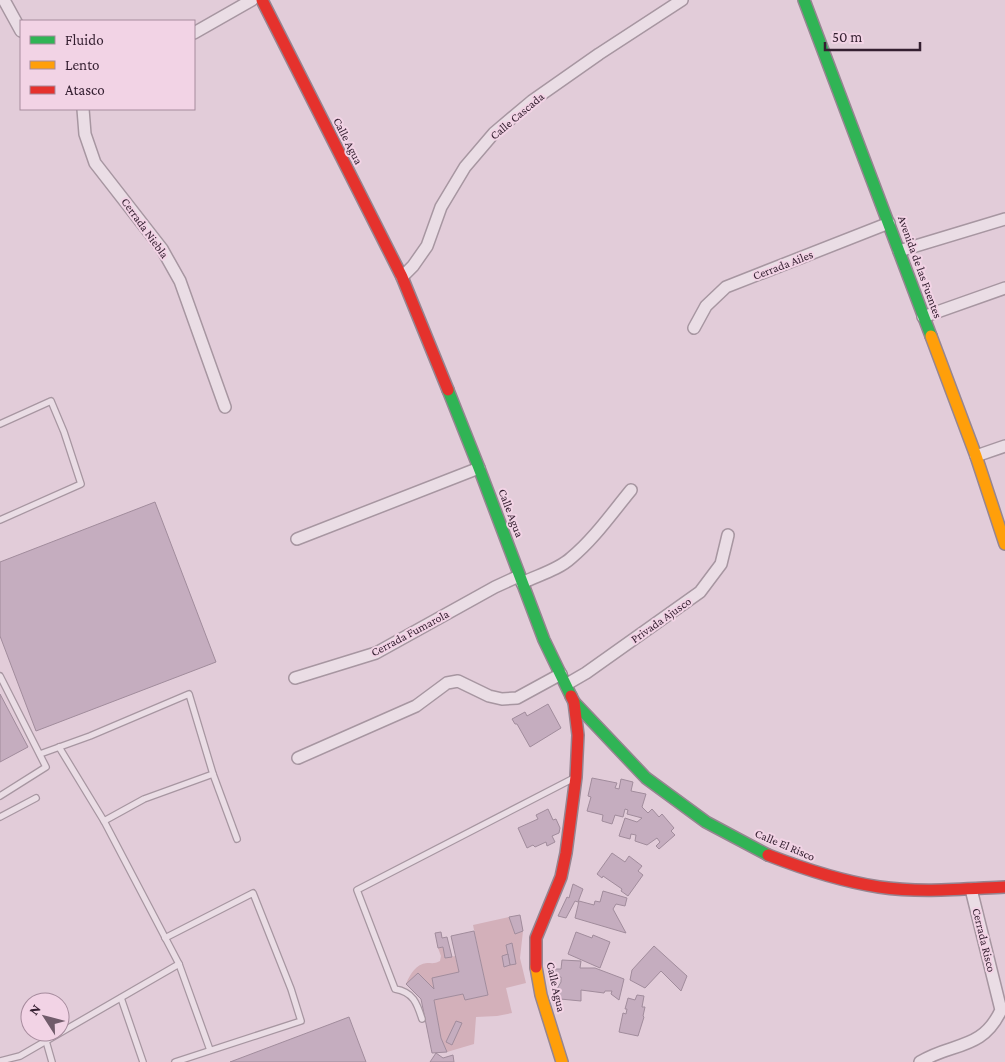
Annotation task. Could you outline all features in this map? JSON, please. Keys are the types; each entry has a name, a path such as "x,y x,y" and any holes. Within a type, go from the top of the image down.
{"street":[{"path":"4,0 20,29"},
{"path":"195,32 252,0"},
{"name":"Calle Agua","path":"262,0 402,277 479,468 544,640 574,702 578,735 576,776 565,861 561,877 536,938 535,952 536,972 541,995 562,1062"},
{"name":"Calle Cascada","path":"402,277 413,266 426,246 442,207 465,166 494,133 532,101 664,5 682,0"},
{"name":"Avenida de las Fuentes","path":"804,0 976,456 1005,544"},
{"name":"Cerrada Niebla","path":"83,110 84,134 96,163 162,249 180,281 225,407"},
{"path":"899,251 1005,218"},
{"name":"Cerrada Ailes","path":"694,328 706,306 726,287 889,224"},
{"path":"923,316 1005,288"},
{"path":"976,456 1005,446"},
{"path":"297,539 479,468"},
{"name":"Cerrada Fumarola","path":"295,678 376,653 495,587 559,566 571,559 588,542 631,490"},
{"name":"Privada Ajusco","path":"298,758 416,706 447,683 458,681 489,696 502,699 518,698 564,679 586,673 700,592 721,564 728,535"},
{"name":"Calle El Risco","path":"574,702 646,778 706,822 768,856 822,875 879,887 930,890 1005,887"},
{"name":"Cerrada Risco","path":"920,1062 967,1044 983,1035 995,1022 1000,1010 971,889"}],"lane":[{"path":"0,424 51,401 64,432 81,484 0,520"},
{"path":"0,676 26,731 46,767 0,796"},
{"path":"40,754 107,729 189,694 237,839"},
{"path":"59,747 104,821 178,964 210,1050"},
{"path":"104,821 144,800 214,774"},
{"path":"422,1019 415,1000 406,992 396,989 357,890 576,776"},
{"path":"0,817 36,798"},
{"path":"165,938 253,894 301,1020 175,1062"},
{"path":"70,1027 178,964"},
{"path":"121,998 143,1062"},
{"path":"0,1060 21,1059 45,1042"},
{"path":"46,1042 52,1062"}],"shaded area":[{"path":"509,917 515,934 523,931 520,958 526,983 506,988 512,1013 476,1017 474,1044 447,1052 441,1038 434,1000 463,994 465,1000 488,995 473,925"},
{"path":"443,947 446,958 455,956 459,972 432,978 434,989 418,973 406,984 417,967 440,961 441,956 438,948"}],"building":[{"path":"155,502 216,662 36,731 0,636 0,562"},
{"path":"0,694 28,747 0,762"},
{"path":"548,704 561,728 530,747 517,724 512,719 525,712 527,716"},
{"path":"592,778 617,783 615,788 619,789 621,779 633,782 631,791 646,794 642,807 648,813 652,809 659,817 662,814 674,828 671,831 675,835 659,849 656,846 660,842 657,838 647,845 635,841 636,835 631,834 630,839 619,836 625,818 637,822 642,818 627,814 628,810 625,809 623,817 615,815 612,824 602,821 603,815 587,811 591,797 588,796"},
{"path":"548,809 553,820 556,819 560,828 559,833 552,836 555,842 547,846 546,842 527,848 518,828 538,819 536,815"},
{"path":"612,853 625,862 629,856 642,866 638,871 643,875 628,896 621,891 622,889 597,874"},
{"path":"573,884 583,889 578,902 575,901 566,918 558,916 567,897 569,898"},
{"path":"603,891 627,898 625,906 616,904 613,909 626,933 575,918 579,901 594,905 595,901 600,902"},
{"path":"520,915 523,931 515,934 509,917"},
{"path":"474,931 488,995 465,1000 463,994 434,1000 441,1038 447,1052 432,1053 421,999 406,984 418,973 434,989 432,978 459,972 451,936"},
{"path":"441,932 442,938 447,937 452,957 445,958 443,947 438,948 435,933"},
{"path":"576,932 592,938 593,935 610,942 600,968 568,954"},
{"path":"512,943 516,964 510,965 506,945"},
{"path":"654,946 687,976 681,991 661,971 645,988 630,980 632,970"},
{"path":"508,954 510,965 504,967 502,956"},
{"path":"562,960 581,961 580,968 595,968 624,979 619,1000 611,994 612,991 605,991 604,993 581,990 581,1001 560,999 557,989 561,982 561,977 555,977 555,969 561,969"},
{"path":"637,995 644,996 642,1007 645,1007 638,1036 619,1032 623,1013 626,1014 627,1009 625,1009 628,998 635,1000"},
{"path":"349,1017 366,1062 230,1062 328,1025"},
{"path":"456,1021 462,1023 452,1045 446,1042"},
{"path":"436,1053 443,1058 453,1055 454,1062 430,1062"}],"traffic: fast":[{"path":"804,0 931,336"},
{"path":"448,390 544,640 571,696"},
{"path":"574,702 646,778 706,822 768,855"}],"traffic: slow":[{"path":"931,336 976,456 1005,544"},
{"path":"536,967 541,995 562,1062"}],"traffic: jam":[{"path":"262,0 402,277 448,390"},
{"path":"536,967 536,938 561,877 576,777 578,735 574,702 571,696"},
{"path":"768,855 822,874 879,887 926,890 1005,887"}]}
